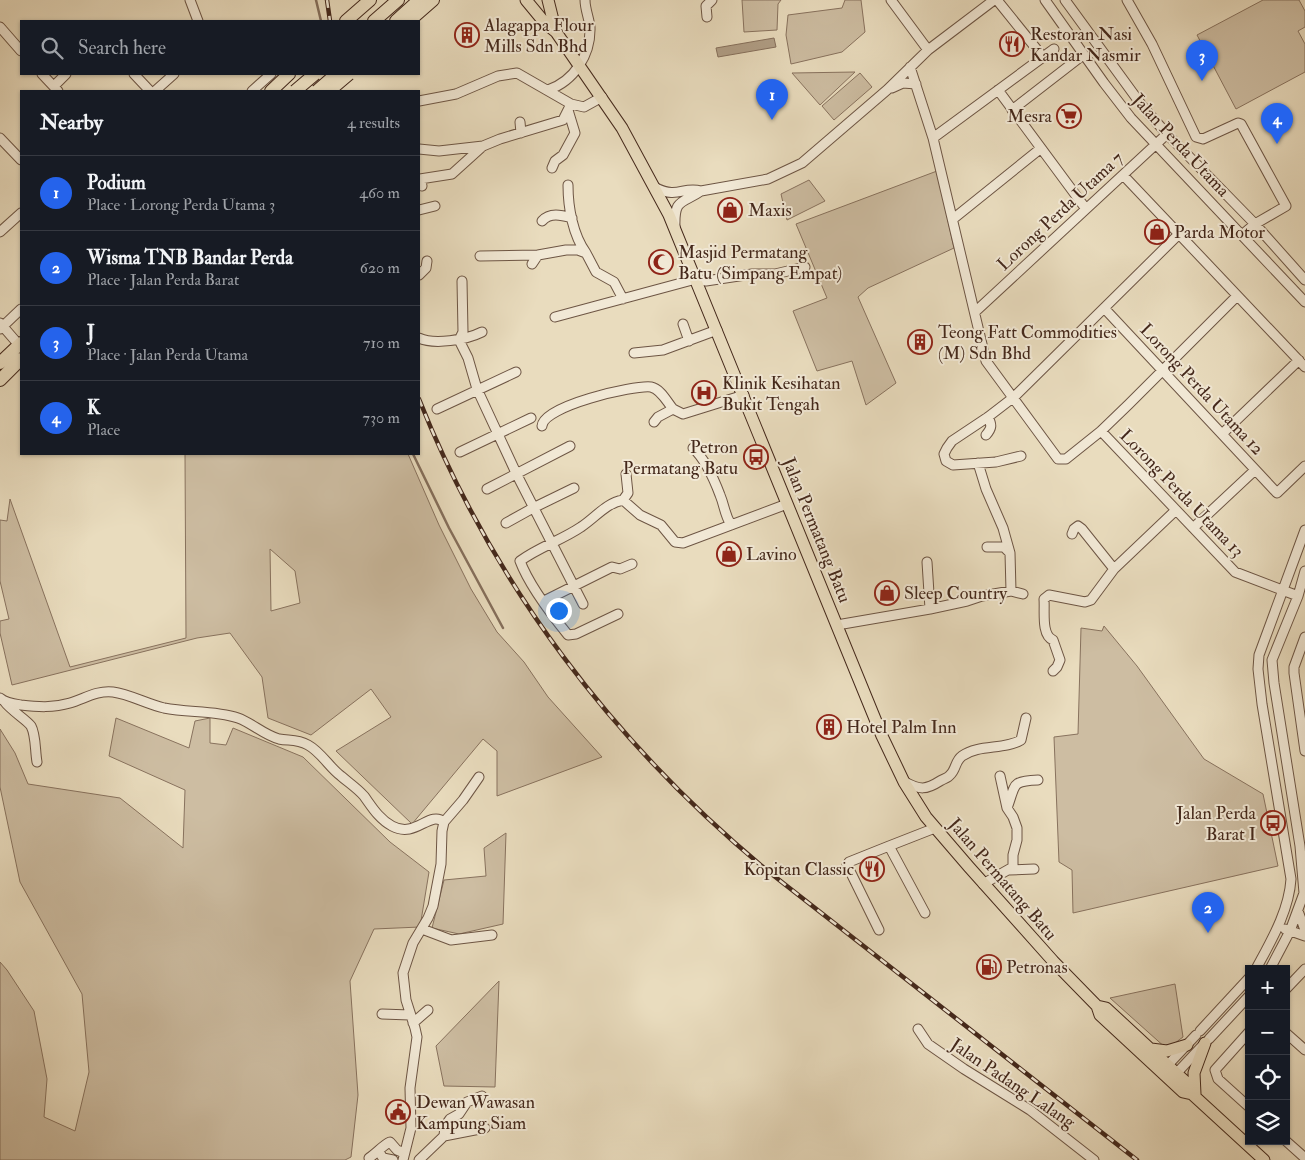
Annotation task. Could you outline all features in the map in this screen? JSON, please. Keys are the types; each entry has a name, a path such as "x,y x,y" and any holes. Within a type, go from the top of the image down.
{"highway":[{"path":"347,20 370,0"},
{"path":"375,20 398,0"},
{"path":"398,20 428,0"},
{"path":"410,20 428,0"},
{"path":"271,90 288,75"},
{"path":"296,90 314,75"},
{"path":"317,90 336,75"},
{"path":"330,90 348,75"},
{"path":"0,363 20,344"},
{"path":"0,380 20,360"}],"main road":[{"name":"Jalan Permatang Batu","path":"526,0 544,24 556,32"},
{"name":"Jalan Permatang Batu","path":"548,0 556,32 602,97 628,138 656,188 675,228 882,736 904,782 918,805 935,828 984,884 1053,961 1097,1006 1100,1015 1169,1073 1188,1084 1194,1096 1264,1160"},
{"name":"Jalan Permatang Batu","path":"1097,1006 1106,1008 1151,1049 1169,1073"},
{"path":"1194,1096 1194,1073 1202,1037"},
{"path":"1151,1049 1167,1051 1187,1045"}],"street":[{"path":"190,0 198,20"},
{"path":"548,90 559,87 580,67 586,53 590,28 585,0"},
{"path":"707,17 706,6 712,0"},
{"path":"891,0 928,50"},
{"path":"656,188 671,194 694,190 701,191 768,179 802,163 887,90 928,50 995,0 1043,58"},
{"name":"Jalan Perda Utama","path":"1045,0 1083,55 1131,118 1305,302"},
{"name":"Jalan Perda Utama","path":"1065,0 1143,107 1255,224 1305,280"},
{"path":"1126,0 1152,44 1196,137 1203,139 1238,123 1243,126 1286,206 1255,224 1242,235"},
{"path":"0,27 20,49"},
{"path":"933,138 1054,49"},
{"path":"1012,110 1083,55"},
{"path":"910,67 933,138 986,361 1058,459 1066,459 1101,431 1237,296"},
{"path":"420,101 456,94 498,76 517,73 548,90 570,107 584,107 602,97"},
{"path":"43,75 56,89 65,75"},
{"path":"135,75 149,90"},
{"path":"156,90 173,75"},
{"path":"253,90 269,75"},
{"path":"315,75 316,90"},
{"path":"887,90 903,83 916,84"},
{"path":"998,90 1086,209"},
{"path":"420,149 439,151 483,146 563,120 570,107"},
{"path":"552,168 555,161 563,155 575,133 570,107"},
{"path":"520,122 521,133"},
{"name":"Lorong Perda Utama 7","path":"975,312 1167,134"},
{"path":"0,138 20,159"},
{"path":"422,186 420,179 452,174 483,146"},
{"path":"953,219 1040,149"},
{"path":"1123,175 1302,364 1222,434"},
{"path":"568,185 568,200 579,244 596,272 614,282 623,299"},
{"path":"675,228 677,206 701,191"},
{"path":"420,210 435,206"},
{"path":"0,232 20,214"},
{"path":"542,221 546,216 558,215 572,218"},
{"path":"1021,456 996,462 953,465 946,461 944,454 952,442 1014,397 1179,234"},
{"path":"480,256 538,255 566,250 578,250 586,254"},
{"path":"532,264 538,255"},
{"path":"420,274 426,268 427,261"},
{"path":"555,317 696,279 706,281 752,274 775,274 806,268"},
{"path":"459,340 463,332 462,281"},
{"name":"Lorong Perda Utama 12","path":"1104,308 1277,493 1305,466"},
{"path":"20,310 1,326 20,344"},
{"path":"683,324 689,341"},
{"path":"634,353 663,350 717,330"},
{"path":"420,338 434,342 459,340 482,332"},
{"path":"459,340 468,358 477,389 516,475 583,604"},
{"path":"437,409 516,372"},
{"path":"542,426 542,422 546,417 558,410 593,396 625,390 652,387 662,393 673,409 683,414 744,395"},
{"path":"654,422 658,417 673,409"},
{"path":"986,435 991,429 992,424 988,417"},
{"path":"460,452 531,418"},
{"name":"Lorong Perda Utama 13","path":"1101,431 1235,572 1298,596"},
{"path":"488,489 570,446"},
{"path":"692,448 700,454 705,463 721,496 724,513 731,524"},
{"path":"978,463 986,489 1004,528 1010,553 1011,591"},
{"path":"1193,528 1255,470"},
{"path":"618,614 576,634 568,635 523,569 520,561 582,526 593,516 616,501 623,500 628,493 626,474"},
{"path":"506,523 574,488"},
{"path":"623,500 640,516 661,525 675,542 683,543 787,504"},
{"path":"1053,671 1060,660 1053,640 1049,639 1046,633 1044,599 1049,595 1085,602 1091,600 1114,569 1176,510"},
{"path":"1072,534 1078,526 1082,528 1114,569"},
{"path":"1258,965 1278,926 1290,892 1291,879 1262,704 1258,669 1259,655 1305,530"},
{"path":"987,547 1004,546 1010,553"},
{"path":"927,562 930,609"},
{"path":"544,601 612,567 620,569 632,564"},
{"path":"1272,965 1290,931 1304,893 1300,846 1272,660 1298,596 1305,571"},
{"path":"837,625 930,609 1011,591 1023,594"},
{"path":"1305,636 1294,667 1305,751"},
{"path":"1260,684 1274,683"},
{"path":"2,699 39,707 48,707 68,704 102,692 109,692 123,694 162,708 205,711 238,718 279,739 291,739 308,745 363,795 380,817 393,826 399,829 410,830 433,818 438,818 444,822"},
{"path":"2,699 13,712 27,721 31,727 37,762"},
{"path":"904,782 915,788 927,788 950,775 956,762 962,756 993,746 1012,745 1021,740 1026,718"},
{"path":"1000,776 1007,808 1015,822 1017,835 1012,855 1013,867 1010,870"},
{"path":"404,1157 411,1128 410,1088 416,1038 404,990 403,972 413,943 433,906 441,864 444,822 479,777"},
{"path":"1007,808 1015,786 1021,781 1038,780"},
{"path":"879,930 847,866 849,862 935,828"},
{"path":"889,846 925,913"},
{"path":"984,884 1010,870 1034,869"},
{"path":"1298,910 1305,930"},
{"path":"1278,926 1305,936"},
{"path":"422,929 451,940 492,935"},
{"path":"1290,985 1305,969"},
{"path":"1169,1073 1202,1037 1245,983"},
{"path":"1169,1073 1187,1045 1202,1037 1245,999"},
{"path":"382,1014 412,1019 428,1010"},
{"name":"Jalan Padang Lalang","path":"918,1029 928,1044 964,1070 1030,1110 1090,1159"},
{"path":"1245,1036 1215,1070 1218,1080 1245,1104"},
{"path":"1290,1037 1305,1050"},
{"path":"444,1136 445,1126 450,1119 459,1114 468,1102 482,1096"},
{"path":"419,1160 444,1136 485,1128"},
{"path":"369,1158 390,1142 404,1157"},
{"path":"1290,1145 1305,1158"},
{"path":"379,1152 383,1158 393,1160"}],"shaded area":[{"path":"742,0 781,0 778,4 777,30 744,32"},
{"path":"845,0 861,0 865,32 842,52 791,64 786,35 788,15 842,8"},
{"path":"1263,0 1299,0 1305,11 1305,27 1298,31 1305,44 1305,72 1236,109 1197,35"},
{"path":"774,38 776,47 718,57 716,48"},
{"path":"855,72 820,105 792,73"},
{"path":"860,73 872,87 834,120 822,106"},
{"path":"937,171 954,248 868,288 858,297 896,383 866,405 852,361 817,371 793,311 827,298 796,224"},
{"path":"809,180 825,201 787,220 781,194"},
{"path":"185,455 408,455 439,525 471,589 497,632 524,662 548,697 602,757 497,796 497,751 483,739 412,824 336,751 391,717 371,689 311,735 268,718 262,677 230,633 197,638 12,685 0,633 0,621 9,619 0,581 0,520 7,521 10,499 70,667 186,638","holes":["270,549 295,571 300,603 271,611"]},
{"path":"1104,626 1137,666 1204,759 1263,794 1278,866 1073,913 1072,870 1059,862 1054,737 1078,734 1081,628 1102,631"},
{"path":"116,718 189,748 195,721 210,718 210,743 226,745 233,728 303,757 390,842 429,872 420,927 374,929 350,981 358,1095 351,1157 345,1160 0,1160 0,962 34,1011 47,1079 44,1117 75,1131 89,1072 82,994 20,882 0,787 0,729 15,753 28,784 120,798 183,848 185,790 109,756"},
{"path":"506,833 503,924 459,934 432,928 444,880 486,876 484,848"},
{"path":"499,981 495,1087 444,1086 436,1046"},
{"path":"1175,984 1183,1037 1167,1049 1110,998"}],"waterway":[{"path":"316,0 321,20"},
{"path":"413,455 449,528 503,628"}],"railway":[{"path":"327,0 330,20"},
{"path":"336,75 338,90"},
{"path":"420,401 449,468 483,534 522,597 564,658 610,716 660,771 713,823 769,872 1137,1160"}],"place":[{"name":"Alagappa Flour Mills Sdn Bhd","path":"467,35"},
{"name":"Restoran Nasi Kandar Nasmir","path":"1012,44"},
{"name":"J","path":"1202,81"},
{"name":"Mesra","path":"1069,116"},
{"name":"Podium","path":"772,120"},
{"name":"K","path":"1277,144"},
{"name":"Maxis","path":"730,210"},
{"name":"Parda Motor","path":"1157,232"},
{"name":"Masjid Permatang Batu (Simpang Empat)","path":"661,262"},
{"name":"Teong Fatt Commodities (M) Sdn Bhd","path":"920,342"},
{"name":"Klinik Kesihatan Bukit Tengah","path":"704,393"},
{"name":"Petron Permatang Batu","path":"756,457"},
{"name":"Lavino","path":"729,554"},
{"name":"Sleep Country","path":"887,593"},
{"name":"Hotel Palm Inn","path":"829,727"},
{"name":"Jalan Perda Barat I","path":"1273,823"},
{"name":"Kopitan Classic","path":"872,869"},
{"name":"Wisma TNB Bandar Perda","path":"1208,933"},
{"name":"Petronas","path":"989,967"},
{"name":"Dewan Wawasan Kampung Siam","path":"398,1112"}]}
